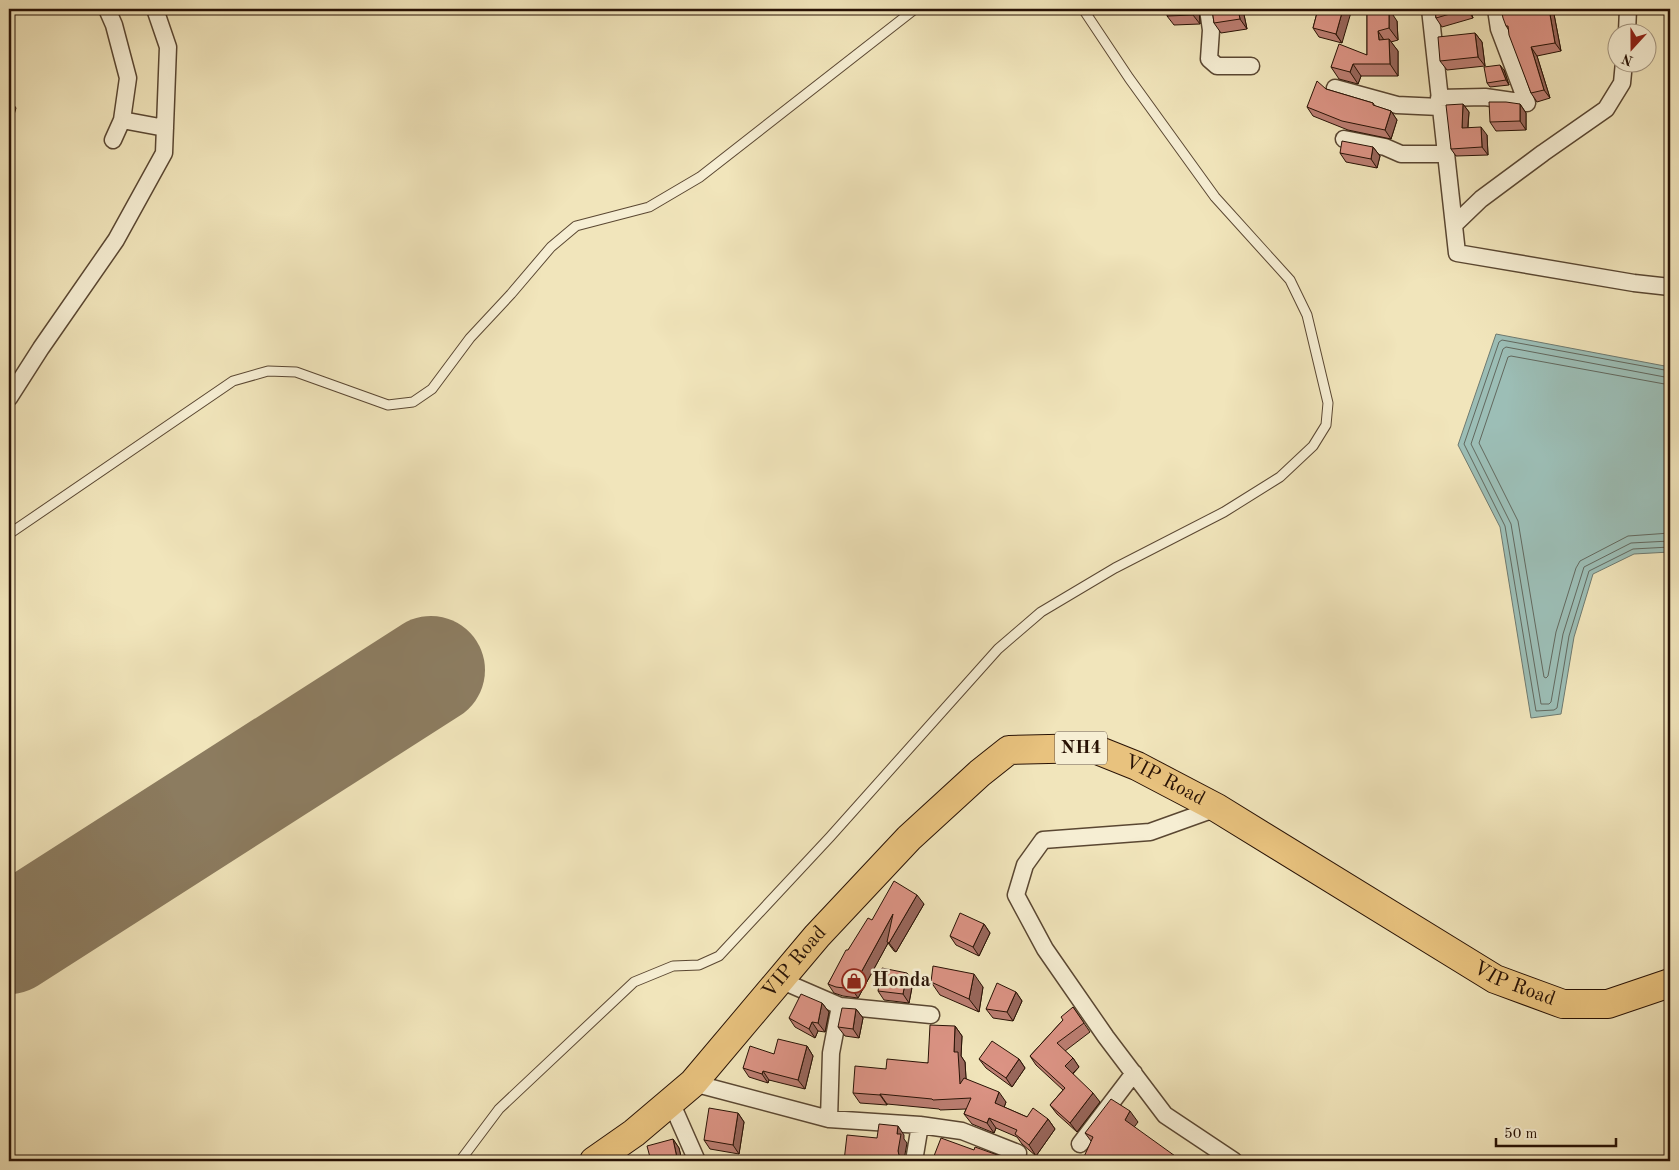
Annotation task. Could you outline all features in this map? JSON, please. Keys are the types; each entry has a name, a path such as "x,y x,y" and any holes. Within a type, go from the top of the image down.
{"highway":[{"name":"VIP Road","path":"594,1161 634,1133 693,1084 817,936 909,838 980,773 1009,750 1092,748 1137,766 1217,808 1495,979 1563,1004 1608,1004 1670,983"}],"street":[{"path":"107,9 114,24 128,78 122,120 113,140"},
{"path":"9,398 41,348 116,240 164,153 168,47 155,9"},
{"path":"1208,9 1211,30 1208,59 1217,66 1251,66"},
{"path":"1430,9 1457,253 1634,283 1670,286"},
{"path":"1335,88 1397,105 1440,103 1485,97 1526,103 1500,30 1496,9"},
{"path":"1627,22 1628,9"},
{"path":"1454,225 1481,199 1606,109 1622,83 1623,72"},
{"path":"122,120 165,128"},
{"path":"1344,139 1385,147 1401,154 1446,154"},
{"path":"1217,808 1150,832 1043,840 1025,865 1016,895 1045,949 1165,1115 1234,1161"},
{"path":"780,980 840,1006 931,1015"},
{"path":"829,1118 831,1053 840,1006"},
{"path":"1080,1144 1134,1073"},
{"path":"693,1084 829,1118 920,1125 962,1131 1018,1154"},
{"path":"671,1102 697,1161"},
{"path":"914,1161 920,1125"}],"lane":[{"path":"9,534 233,381 268,371 296,372 388,405 412,402 432,389 470,338 511,294 551,246 576,226 649,207 700,177 915,9"},
{"path":"460,1161 499,1109 634,982 672,966 700,965 719,956 830,837 998,649 1041,612 1115,568 1224,512 1280,477 1313,446 1326,425 1328,403 1307,315 1290,280 1215,197 1129,78 1083,9"}],"water":[{"path":"1496,334 1670,367 1670,552 1634,554 1593,574 1574,637 1561,714 1531,718 1500,527 1458,445"}],"building":[{"path":"1167,9 1193,9 1193,15 1167,16"},
{"path":"1212,9 1238,9 1240,19 1214,23"},
{"path":"1318,9 1343,9 1336,34 1313,28"},
{"path":"1367,9 1389,9 1389,28 1378,31 1379,40 1389,39 1390,64 1353,64 1350,72 1331,67 1339,44 1367,55"},
{"path":"1435,9 1467,9 1436,18"},
{"path":"1501,9 1549,9 1555,43 1531,47 1544,90 1531,93"},
{"path":"1475,33 1478,57 1440,61 1438,37"},
{"path":"1500,65 1506,80 1487,83 1484,67"},
{"path":"1317,81 1326,89 1373,103 1373,105 1391,111 1385,130 1342,121 1307,107"},
{"path":"1489,102 1520,104 1520,121 1490,122"},
{"path":"1463,104 1462,128 1481,127 1482,147 1451,149 1446,105"},
{"path":"1342,141 1373,147 1371,159 1340,153"},
{"path":"894,881 917,895 889,943 887,942 893,914 852,989 828,984 846,950 848,950 868,918 872,920"},
{"path":"960,913 984,924 973,947 950,936"},
{"path":"933,966 974,974 969,999 931,982"},
{"path":"882,968 907,973 903,994 878,991"},
{"path":"997,983 1016,992 1007,1012 986,1009"},
{"path":"801,994 822,1003 818,1023 812,1022 809,1029 789,1018"},
{"path":"1073,1007 1084,1023 1057,1043 1073,1058 1065,1066 1093,1093 1070,1123 1050,1105 1065,1088 1030,1056 1063,1020 1061,1017"},
{"path":"842,1008 856,1009 853,1029 838,1027"},
{"path":"930,1025 955,1026 954,1052 958,1052 960,1084 964,1078 999,1092 995,1103 1027,1117 1033,1108 1048,1119 1029,1145 1015,1134 1017,1130 989,1118 987,1123 964,1114 971,1098 933,1100 853,1093 855,1066 886,1069 887,1059 928,1063"},
{"path":"778,1039 807,1046 798,1080 763,1071 762,1074 743,1068 750,1046 774,1054"},
{"path":"992,1041 1019,1059 1006,1078 979,1059"},
{"path":"1111,1099 1130,1111 1125,1120 1182,1161 1082,1161 1093,1137 1085,1133"},
{"path":"709,1108 738,1113 733,1145 704,1140"},
{"path":"879,1124 898,1126 897,1134 901,1134 898,1151 900,1161 844,1161 847,1135 877,1138"},
{"path":"941,1138 974,1150 975,1147 1003,1157 1001,1161 932,1161"},
{"path":"673,1139 677,1158 651,1161 647,1146"}],"runway":[{"path":"9,940 431,670"}],"place":[{"name":"Honda","path":"854,981"}]}
